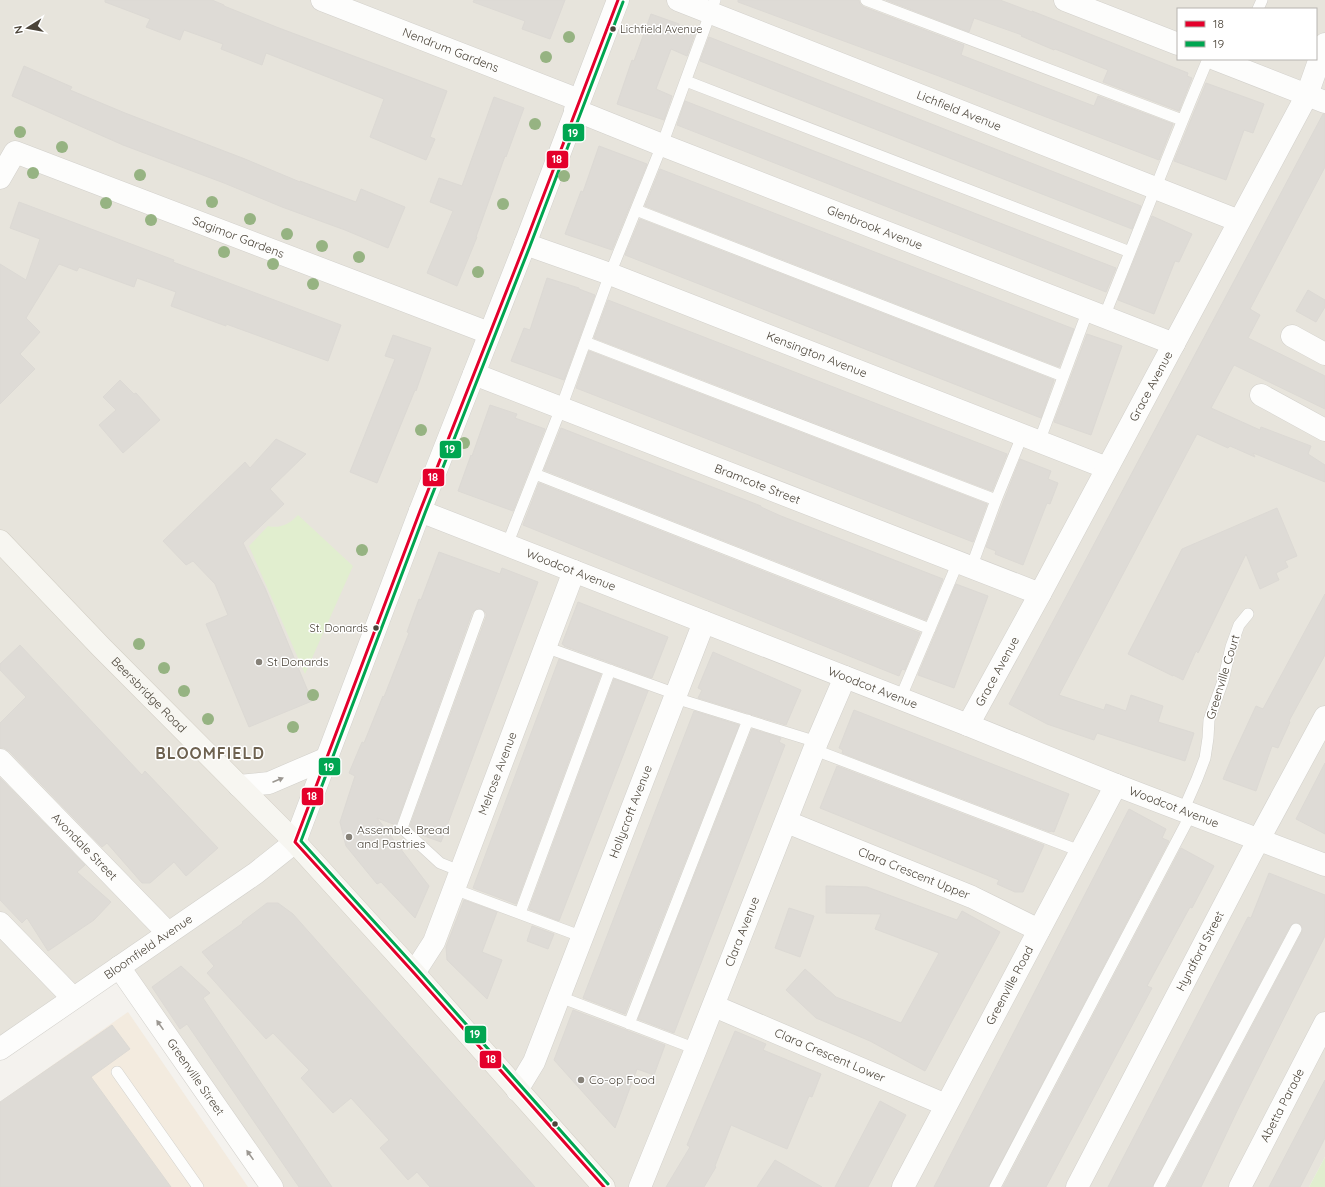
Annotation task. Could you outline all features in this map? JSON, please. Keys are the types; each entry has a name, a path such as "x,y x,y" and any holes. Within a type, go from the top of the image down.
{"main road":[{"name":"Beersbridge Road","path":"0,541 101,647 295,842 414,973 604,1187"}],"street":[{"name":"Nendrum Gardens","path":"322,0 577,105"},
{"path":"295,842 325,759 420,511 525,244 618,0"},
{"name":"Lichfield Avenue","path":"678,0 713,6 1239,221"},
{"path":"1065,0 1177,44"},
{"name":"Grace Avenue","path":"968,725 1040,594 1239,221 1316,98 1325,44"},
{"path":"1220,60 1237,63 1316,98"},
{"name":"Glenbrook Avenue","path":"577,105 662,145 1174,344"},
{"name":"Sagimor Gardens","path":"0,178 15,152 490,333"},
{"name":"Kensington Avenue","path":"525,244 610,274 1107,468"},
{"path":"1292,336 1325,354"},
{"name":"Bramcote Street","path":"474,374 1040,594"},
{"path":"1261,395 1325,430"},
{"name":"Woodcot Avenue","path":"420,511 1325,865"},
{"name":"Melrose Avenue","path":"414,973 434,942 574,571"},
{"name":"Hollycroft Avenue","path":"517,1090 534,1062 560,997 704,622"},
{"name":"Clara Avenue","path":"640,1187 845,677"},
{"name":"Hyndford Street","path":"1077,1187 1325,717"},
{"path":"239,786 269,783 325,759"},
{"name":"Avondale Street","path":"0,760 168,933"},
{"name":"Greenville Road","path":"903,1187 1116,784"},
{"name":"Clara Crescent Upper","path":"787,822 972,897 1039,930"},
{"name":"Bloomfield Avenue","path":"0,1049 256,873 295,842"},
{"path":"0,923 73,998"},
{"name":"Greenville Street","path":"119,967 272,1187"},
{"name":"Clara Crescent Lower","path":"714,1006 946,1105"},
{"name":"Abetta Parade","path":"1240,1187 1325,1023"}],"lane":[{"path":"866,0 1182,120"},
{"path":"507,545 561,408 610,274 662,145 713,6"},
{"path":"900,699 930,629 996,500 1031,439 1130,252 1182,120 1208,60"},
{"path":"686,81 1130,252"},
{"path":"636,210 1063,376"},
{"path":"585,342 996,500"},
{"path":"534,474 930,629"},
{"name":"Greenville Court","path":"995,1187 1187,812 1204,758 1208,738 1209,720 1223,681 1231,647 1239,625 1248,614"},
{"path":"478,615 402,828 457,880 520,913 583,937"},
{"path":"545,647 610,670 676,696 748,720 1080,851"},
{"path":"520,913 610,670"},
{"path":"629,1024 748,720"},
{"path":"1159,1187 1296,929"},
{"path":"560,997 696,1049"},
{"path":"118,1072 198,1187"}],"shaded area":[{"path":"0,0 1325,0 1325,1157 1309,1187 272,1187 119,967 0,1049"},
{"path":"128,1012 248,1187 0,1187 36,1149 4,1099"}],"green space":[{"path":"298,515 353,566 305,674 249,546 268,526 276,527 284,525"},
{"path":"1325,1157 1325,1187 1309,1187"}],"building":[{"path":"105,0 212,0 279,28 447,91 430,137 435,139 426,160 370,137 384,99 266,53 262,65 221,49 223,44 184,30 180,40 146,27 150,19 105,2"},
{"path":"474,0 565,0 550,39 522,29 525,21 473,2"},
{"path":"738,0 859,0 860,4 864,7 964,45 961,55 1094,106 1098,96 1173,124 1159,160 936,75 738,2"},
{"path":"886,0 1000,0 1032,11 1188,73 1187,76 1192,78 1179,111 1103,82 1108,70 1055,49 1054,50 1021,36 1022,35 974,18 969,32"},
{"path":"651,14 696,31 687,56 671,49 656,89 672,96 664,120 617,104 632,60 634,61"},
{"path":"709,37 1141,206 1132,229 700,61"},
{"path":"24,66 72,87 70,90 300,182 356,202 361,189 405,207 388,248 123,145 12,96"},
{"path":"1206,83 1264,104 1253,133 1244,130 1226,180 1174,161"},
{"path":"494,97 524,108 506,157 505,156 477,237 457,286 427,273 453,211 430,202 439,178 462,186"},
{"path":"685,101 1116,268 1106,292 677,125"},
{"path":"1323,114 1325,114 1325,167 1250,309 1260,315 1248,338 1325,376 1325,409 1234,365 1211,408 1260,430 1261,427 1311,446 1308,454 1325,465 1325,482 1253,453 1255,457 1230,446 1228,448 1197,434 1059,695 1104,710 1106,704 1126,711 1131,695 1163,706 1158,722 1194,733 1185,761 1097,733 1094,740 1047,724 1009,704"},
{"path":"599,146 647,164 612,250 565,234 581,191 583,192"},
{"path":"660,169 1074,329 1059,367 645,206"},
{"path":"19,202 341,325 328,361 171,306 176,292 137,278 134,287 79,267 77,271 59,264 26,318 40,332 20,354 35,369 0,404 0,264 26,280 40,239 10,228"},
{"path":"1152,216 1192,234 1179,262 1175,261 1154,314 1118,300"},
{"path":"640,219 1054,380 1041,418 625,255"},
{"path":"547,278 579,288 595,295 564,380 511,361 524,328 530,330"},
{"path":"1308,290 1325,300 1325,307 1316,322 1296,311"},
{"path":"608,300 1007,454 992,491 594,338"},
{"path":"1087,334 1122,346 1091,435 1054,422"},
{"path":"393,335 431,348 416,391 415,390 377,483 350,472 395,359 385,356"},
{"path":"589,351 987,504 973,542 576,388"},
{"path":"120,380 134,394 136,393 160,420 123,453 99,425 116,410 103,397"},
{"path":"490,405 517,414 515,418 545,429 513,511 458,491"},
{"path":"561,428 943,579 926,620 544,470"},
{"path":"276,439 306,454 270,489 284,504 243,543 265,588 312,701 249,727 206,624 228,615 215,584 193,561 186,565 163,541 245,462 250,468"},
{"path":"1020,459 1051,471 1048,479 1058,483 1050,504 1047,503 1023,565 995,554 996,551 986,547"},
{"path":"539,483 920,633 905,670 902,669 899,676 523,525"},
{"path":"1277,508 1297,556 1285,561 1288,567 1276,573 1279,580 1260,589 1246,554 1198,653 1196,651 1183,680 1128,654 1182,549"},
{"path":"439,552 500,574 502,568 538,582 441,842 419,834 410,826 486,617 486,613 482,609 477,608 472,613 396,825 377,818 429,886 415,918 381,882 377,884 346,846 340,822 355,776 349,773 362,742 364,743 383,696 384,697 409,633 407,632 419,599 421,600"},
{"path":"956,584 988,596 954,688 918,675"},
{"path":"1325,594 1325,655 1289,721 1290,722 1278,748 1272,746 1256,791 1223,779 1256,706 1263,709"},
{"path":"578,602 668,637 652,678 562,644"},
{"path":"20,645 142,775 145,771 218,848 186,876 174,862 150,883 142,883 107,843 102,847 9,751 4,748 0,748 0,723 26,697 0,670 0,664"},
{"path":"713,652 801,690 786,725 698,698 702,690 698,688"},
{"path":"559,659 601,674 516,904 473,888"},
{"path":"614,679 648,691 559,921 529,909"},
{"path":"854,710 1069,794 1054,832 1050,832 842,753 843,750 839,748"},
{"path":"694,711 739,725 625,1014 583,998"},
{"path":"752,729 781,738 779,742 785,745 674,1033 638,1019"},
{"path":"1325,763 1325,834 1296,819"},
{"path":"837,766 1044,845 1023,892 1015,892 997,884 999,880 820,808"},
{"path":"0,778 85,865 77,872 111,902 94,920 48,951 27,918 22,923 0,900"},
{"path":"1129,809 1166,829 1162,838 1169,841 988,1187 934,1187"},
{"path":"1181,848 1214,866 1192,908 1190,907 1147,986 1152,988 1046,1187 1003,1187"},
{"path":"1269,873 1325,895 1325,936 1238,1109 1201,1187 1167,1187 1302,932 1302,926 1299,923 1293,923 1290,926 1152,1187 1108,1187 1248,917 1251,918"},
{"path":"826,886 867,887 957,920 962,911 1000,932 925,1071 870,1041 816,1018 786,990 805,969 836,997 901,1023 939,953 875,929 881,914 826,913"},
{"path":"464,900 497,912 482,952 502,960 487,999 447,960 446,947"},
{"path":"267,903 278,903 293,914 535,1187 430,1187 417,1172 408,1180 380,1148 389,1140 351,1098 333,1113 301,1078 309,1070 273,1033 266,1039 207,973 214,966 202,952 243,923 242,922"},
{"path":"789,908 814,916 800,957 775,948"},
{"path":"532,926 554,934 548,949 527,941"},
{"path":"181,966 210,993 203,998 332,1187 299,1187 187,1024 180,1029 152,987"},
{"path":"573,1010 665,1045 654,1075 637,1069 615,1128 554,1060"},
{"path":"112,1025 130,1049 91,1077 171,1187 0,1187 0,1102"},
{"path":"735,1031 766,1044 763,1050 821,1074 812,1097 809,1096 787,1149 731,1125 715,1166 716,1167 704,1187 666,1187 690,1147 687,1145"},
{"path":"1325,1080 1325,1138 1300,1187 1269,1187"},
{"path":"880,1101 906,1115 868,1187 835,1187"},
{"path":"775,1160 822,1187 757,1187"}],"transit line":[{"name":"18","path":"604,1187 414,973 295,842 420,511 525,244 618,0"},
{"name":"19","path":"608,1184 301,841 425,513 530,246 623,2"}],"place":[{"name":"Lichfield Avenue","path":"613,29"},
{"name":"St. Donards","path":"376,628"},
{"name":"St Donards","path":"259,662"},
{"name":"Assemble. Bread and Pastries","path":"349,837"},
{"name":"Co-op Food","path":"581,1080"}],"district":[{"name":"BLOOMFIELD","path":"210,753"}]}
